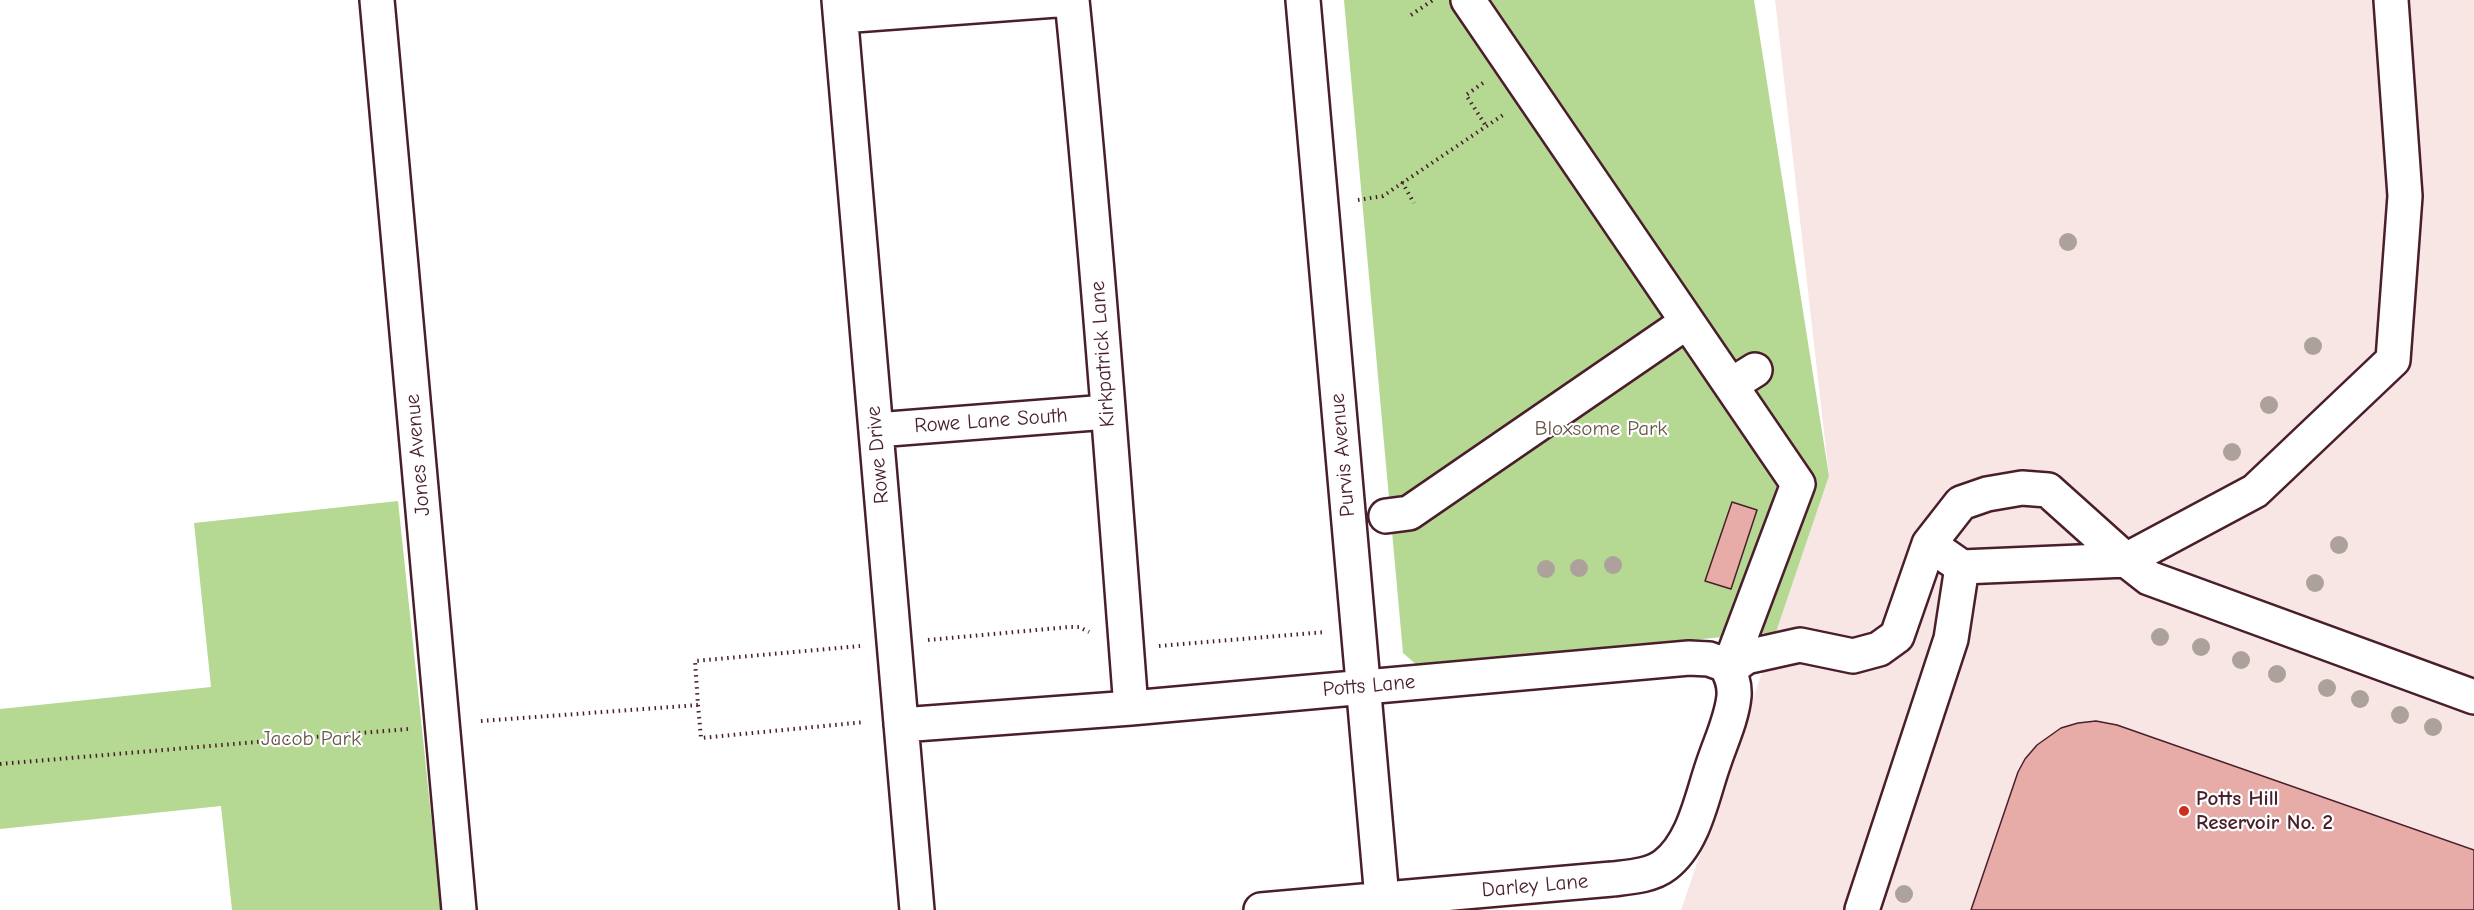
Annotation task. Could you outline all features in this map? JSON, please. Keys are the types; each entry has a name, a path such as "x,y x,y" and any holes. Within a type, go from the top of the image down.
{"street":[{"name":"Jones Avenue","path":"377,0 459,910"},
{"path":"840,8 1056,0"},
{"name":"Kirkpatrick Lane","path":"1072,0 1094,219 1131,708"},
{"name":"Purvis Avenue","path":"1303,0 1382,905"},
{"path":"1468,0 1687,322 1743,378 1798,484 1728,670"},
{"path":"1929,544 1962,567 2126,560 2255,491 2392,360 2405,196 2391,0"},
{"name":"Rowe Drive","path":"840,8 917,910"},
{"path":"1386,516 1409,513 1687,322"},
{"name":"Rowe Lane South","path":"876,430 1107,412"},
{"path":"1728,670 1746,657 1800,645 1853,656 1879,649 1897,636 1929,544 1961,502 1987,494 2022,488 2048,490 2148,578 2474,697"},
{"path":"1862,910 1951,639 1962,567"},
{"name":"Potts Lane","path":"901,725 1131,708 1689,658 1709,659 1726,665 1728,670"},
{"name":"Darley Lane","path":"1261,910 1382,905 1642,875 1665,865 1683,843 1695,821 1729,717 1734,695 1728,670"}],"path":[{"path":"1411,15 1434,0"},
{"path":"1486,126 1466,95 1511,63"},
{"path":"1358,200 1383,196 1533,95"},
{"path":"1402,182 1414,203"},
{"path":"937,639 1069,627"},
{"path":"1154,646 1319,633"},
{"path":"859,646 860,657"},
{"path":"819,650 695,661 701,738 867,722 866,711"},
{"path":"481,721 698,705"},
{"path":"0,764 408,729"}],"shaded area":[{"path":"1775,0 2474,0 2474,910 1681,910 1829,476"}],"green space":[{"name":"Bloxsome Park","path":"1344,0 1754,0 1829,476 1776,632 1418,666 1403,653"},
{"name":"Jacob Park","path":"398,501 441,910 232,910 221,806 0,829 0,709 211,687 194,523"}],"building":[{"path":"1732,502 1757,510 1731,589 1705,581"},
{"name":"Potts Hill Reservoir No. 2","path":"2096,721 2117,725 2474,850 2474,910 1971,910 2018,772 2025,759 2037,745 2061,728"}],"place":[{"name":"Potts Hill Reservoir No. 2","path":"2184,811"}]}
